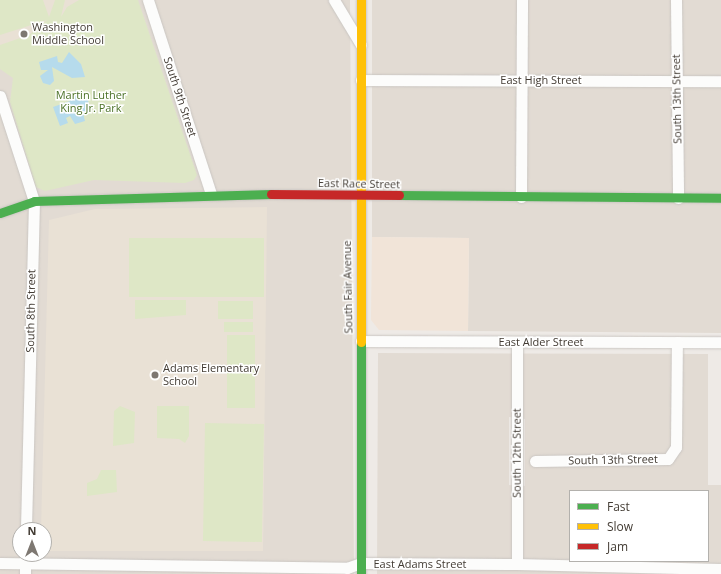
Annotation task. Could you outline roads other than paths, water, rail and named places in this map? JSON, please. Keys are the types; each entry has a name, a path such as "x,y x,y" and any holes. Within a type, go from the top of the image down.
{"street":[{"name":"South 9th Street","path":"148,0 211,194"},
{"path":"334,0 361,45"},
{"name":"South Fair Avenue","path":"360,0 361,569"},
{"path":"521,197 522,0"},
{"name":"South 13th Street","path":"676,0 678,198"},
{"name":"East High Street","path":"361,80 721,81"},
{"name":"South 8th Street","path":"0,96 34,201 26,522"},
{"name":"East Race Street","path":"0,213 34,201 211,194 360,197 721,198"},
{"name":"East Alder Street","path":"361,341 721,342"},
{"name":"South 12th Street","path":"516,564 517,342"},
{"name":"South 13th Street","path":"535,461 668,459 676,447 677,342"},
{"name":"East Adams Street","path":"0,563 188,570 361,569 516,564 721,569"}],"water":[{"path":"69,52 81,64 85,77 72,78 52,67 54,81 50,85 43,83 40,76 48,70 41,70 39,62 57,56 58,62 62,63"},
{"path":"75,91 88,99 89,111 83,113 85,121 75,124 70,116 66,118 68,123 60,126 53,107 70,101"}],"place":[{"name":"Washington Middle School","path":"24,34"},
{"name":"Adams Elementary School","path":"155,375"}],"park label":[{"name":"Martin Luther King Jr. Park","path":"91,102"}]}
